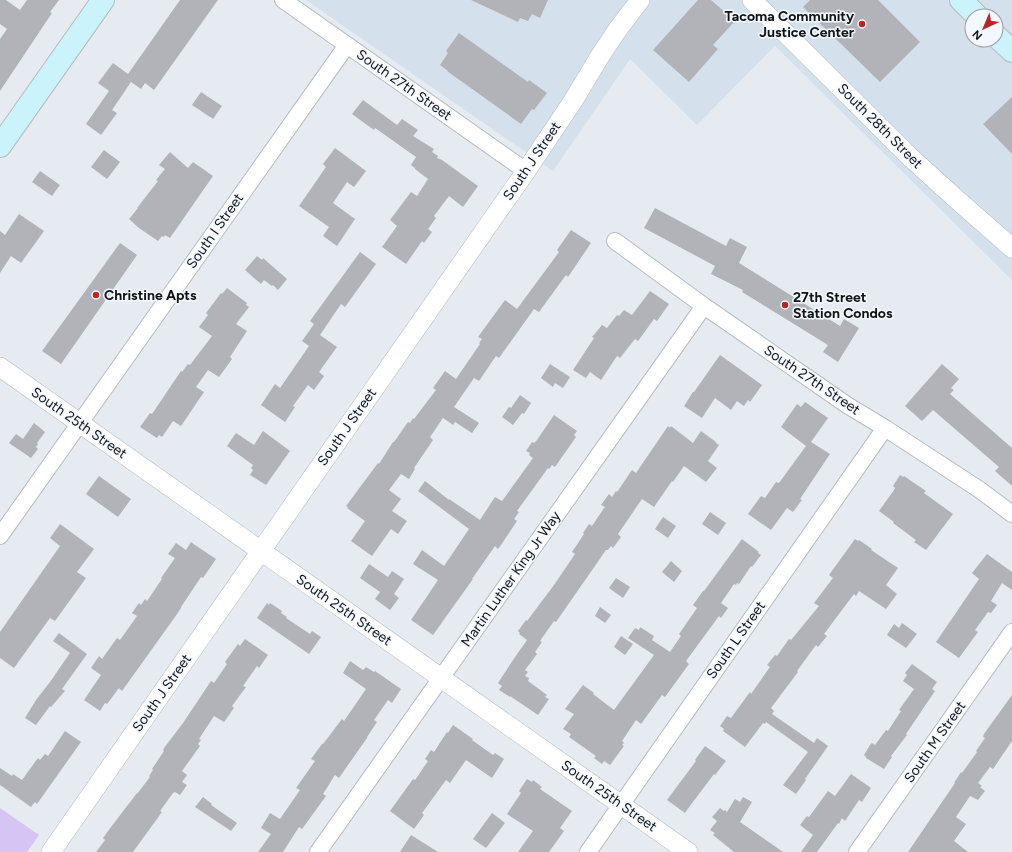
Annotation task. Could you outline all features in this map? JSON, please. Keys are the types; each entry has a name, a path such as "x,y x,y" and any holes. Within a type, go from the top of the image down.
{"main road":[{"path":"0,146 103,0"},
{"path":"961,0 969,8"},
{"path":"1004,44 1012,51"}],"street":[{"name":"South 27th Street","path":"283,0 526,171"},
{"name":"South J Street","path":"50,852 526,171 573,101 618,29 640,0"},
{"name":"South 28th Street","path":"752,0 909,156 954,198 1012,248"},
{"name":"South I Street","path":"0,536 347,45"},
{"name":"South 27th Street","path":"615,241 704,306 847,405 980,490 1012,514"},
{"name":"Martin Luther King Jr Way","path":"318,852 704,306"},
{"name":"South 25th Street","path":"0,367 688,852"},
{"name":"South L Street","path":"588,852 885,428"},
{"name":"South M Street","path":"857,852 1012,632"}],"shaded area":[{"path":"306,0 1012,0 1012,280 775,46 697,125 630,59 553,171"},
{"path":"0,808 39,835 27,852 0,852"}],"building":[{"path":"0,0 6,0 20,10 27,0 59,0 0,91 0,39 7,29 0,24"},
{"path":"180,0 218,0 154,90 145,83 141,89 131,82 112,110 117,113 101,135 86,124 109,91 98,83 113,63 128,74"},
{"path":"471,0 548,0 540,18 532,14 528,21 520,18 518,22"},
{"path":"698,0 711,0 735,21 713,45 718,49 689,82 653,50"},
{"name":"Tacoma Community Justice Center","path":"810,0 878,0 920,42 880,82 803,7"},
{"path":"459,33 528,82 529,80 547,93 534,110 532,109 521,124 440,65 448,53 446,51"},
{"path":"201,92 222,106 213,119 192,105"},
{"path":"1012,97 1012,154 983,124"},
{"path":"363,100 397,125 402,119 418,130 413,136 434,149 432,152 438,156 437,158 478,186 463,207 449,196 434,216 436,218 428,229 432,232 424,243 422,241 406,264 382,247 397,226 390,220 411,192 417,196 428,179 411,165 416,157 375,128 374,130 352,114"},
{"path":"335,148 366,171 354,187 347,182 333,203 355,219 337,246 323,236 329,227 299,206 326,167 323,164"},
{"path":"104,150 120,162 107,179 91,167"},
{"path":"170,152 188,168 193,162 213,176 170,238 165,235 158,241 129,219 158,181 156,180 165,169 159,165"},
{"path":"40,171 60,185 52,196 32,182"},
{"path":"655,208 726,246 730,238 747,247 739,263 840,326 844,319 859,328 838,362 823,352 828,345 742,292 743,290 711,274 715,266 644,228"},
{"path":"19,214 44,231 21,263 11,256 0,273 0,231 5,235"},
{"path":"571,230 591,243 568,277 566,275 539,312 534,309 499,358 496,356 479,381 474,378 454,407 479,423 472,433 455,422 453,425 443,418 430,437 433,440 414,468 415,469 409,479 401,474 389,490 401,499 392,511 407,521 398,534 391,529 372,556 351,541 365,521 346,506 378,463 379,464 408,422 410,423 413,418 414,419 436,390 433,388 445,371 456,379 480,344 479,343 482,339 478,337 505,300 517,309 559,252 557,250"},
{"name":"Christine Apts","path":"120,243 137,255 61,364 42,351"},
{"path":"360,252 376,264 345,307 341,304 320,335 337,347 319,372 324,376 314,390 308,385 293,406 295,407 285,422 261,405 275,384 280,388 309,346 302,341 314,324 310,321"},
{"path":"257,256 262,260 263,258 287,279 278,290 264,280 261,284 245,270"},
{"path":"227,288 247,303 246,305 249,307 236,324 247,331 230,357 232,359 219,377 208,370 196,387 204,392 181,426 173,421 162,437 159,435 157,438 140,427 150,413 152,414 181,371 182,372 188,364 190,365 212,336 199,327 208,315 206,313 221,293 222,294"},
{"path":"650,291 669,304 657,321 654,319 638,341 635,339 620,358 617,356 601,380 590,372 586,378 573,370 594,338 592,337 602,325 607,328 617,315 619,316 624,310 632,315"},
{"path":"720,355 762,385 750,402 748,400 744,406 737,401 731,410 715,398 702,418 684,406"},
{"path":"550,364 570,377 563,388 555,383 553,387 541,378"},
{"path":"942,364 959,379 951,388 954,390 950,394 1012,448 1012,486 995,471 999,467 933,410 922,421 905,406"},
{"path":"520,395 531,403 524,414 522,413 513,425 502,417 509,407 511,408"},
{"path":"805,402 828,418 811,442 830,454 793,512 787,508 771,530 748,514 761,496 765,498 776,482 779,483 806,446 781,427 797,404 801,407"},
{"path":"554,415 577,431 574,435 576,437 555,467 552,465 549,469 548,468 517,511 519,512 514,519 517,521 501,545 498,549 495,546 433,635 411,620 438,580 413,564 422,550 444,566 469,529 418,491 425,481 449,500 480,520 495,497 502,501 533,458 529,455 530,453 526,451 532,442 534,443 537,440"},
{"path":"34,423 45,432 37,443 38,444 36,447 38,449 31,458 9,443 16,434 23,439"},
{"path":"668,426 670,428 671,426 693,443 701,431 716,442 719,445 708,461 717,468 706,482 684,466 654,507 642,499 618,534 621,537 613,548 611,546 608,550 606,550 556,622 554,621 540,641 542,642 535,652 537,654 525,670 528,672 525,676 529,678 528,681 547,695 545,697 549,699 538,715 499,690 502,686 498,683 527,640 519,634 520,633 518,631 554,585 575,554 572,552 589,524 592,526 605,507 601,505 609,494 612,497 616,491 617,492 632,470 636,473"},
{"path":"263,431 290,451 266,485 250,475 253,470 251,468 253,465 227,446 236,433 254,445"},
{"path":"900,475 903,477 904,476 926,491 924,493 953,514 926,550 914,542 916,540 879,511 894,490 895,488 893,486"},
{"path":"99,476 131,499 118,517 86,494"},
{"path":"710,512 726,523 718,535 702,524"},
{"path":"663,517 676,526 668,538 655,529"},
{"path":"60,524 94,549 77,572 86,578 55,621 50,618 14,668 0,658 0,632 60,546 50,538"},
{"path":"742,539 761,555 752,567 751,566 739,584 734,584 721,603 728,608 721,618 719,616 686,661 689,664 665,697 662,695 641,724 636,720 622,741 624,743 622,745 624,746 610,765 604,761 602,764 594,758 596,756 569,737 571,734 563,729 574,714 565,709 583,685 614,710 654,655 628,638 635,628 639,630 640,627 654,636 652,640 670,652 681,636 679,634 697,608 693,605"},
{"path":"855,539 858,541 859,540 898,568 886,585 897,594 886,609 859,591 856,596 854,594 824,634 827,636 818,647 816,645 771,708 774,711 772,714 814,743 817,738 828,746 796,794 783,785 808,752 766,722 765,724 763,723 745,747 723,731 724,729 720,726 727,716 731,718 750,692 751,694 770,667 767,665 775,655 777,656 789,639 791,640 819,606 814,603 833,578 829,575"},
{"path":"191,542 216,559 203,578 201,577 175,617 122,691 119,688 107,704 105,703 100,711 84,700 101,675 91,668 99,656 102,659 117,638 120,640 137,616 132,613 139,603 141,605 145,599 147,601 175,558 168,554 176,543 186,550"},
{"path":"987,554 1012,572 1012,590 1002,583 991,601 997,605 991,613 988,612 975,630 978,632 959,658 936,642 979,579 972,573"},
{"path":"671,561 682,571 674,582 662,572"},
{"path":"369,564 388,577 392,571 404,579 394,594 399,598 390,610 375,599 380,592 360,578"},
{"path":"616,578 630,587 623,598 609,588"},
{"path":"267,603 269,605 270,603 282,611 281,613 287,617 286,618 310,634 312,631 321,637 309,654 257,618"},
{"path":"600,607 611,615 605,623 595,616"},
{"path":"902,623 917,634 906,648 887,635 894,624 899,628"},
{"path":"59,633 87,654 62,689 65,691 51,707 50,706 36,725 25,718 36,700 70,653 53,641"},
{"path":"621,636 633,644 625,655 614,647"},
{"path":"245,639 268,655 259,668 257,666 243,686 246,687 232,706 234,708 224,722 214,716 199,739 201,740 198,744 200,746 182,771 187,775 182,782 187,785 180,795 175,792 173,793 160,811 162,812 133,852 96,852 105,840 103,838 150,777 149,776 153,770 152,769 164,751 164,748 211,681 214,683 227,664 225,662 238,644 240,646"},
{"path":"350,661 363,670 366,667 374,672 375,671 401,689 392,703 388,700 374,720 377,722 367,738 339,778 335,775 323,794 326,796 302,829 299,827 283,852 258,852 271,834 261,828 270,813 280,819 300,790 296,788 315,761 311,759 342,719 344,721 366,689 343,673"},
{"path":"912,664 937,682 932,689 935,691 906,734 907,735 891,756 892,757 884,769 866,758 864,755 872,743 875,745 886,730 888,731 901,711 899,710 914,689 903,681 907,675 905,673"},
{"path":"1012,695 1012,741 993,769 990,767 978,783 985,791 978,800 970,796 956,817 966,824 954,841 968,852 908,852 961,772 962,773 977,752 976,751 985,738 983,737 984,734"},
{"path":"453,725 493,755 495,753 504,759 492,778 466,760 450,783 446,780 422,813 424,815 414,829 390,811 428,761 425,759 431,750 434,752"},
{"path":"65,731 81,742 37,804 35,802 31,807 0,785 0,768 12,776 13,774 22,780 38,758 40,760 45,754 48,756"},
{"path":"705,746 726,761 715,775 714,774 685,813 667,800 696,761 695,760"},
{"path":"851,774 871,788 862,802 859,800 845,821 842,818 817,852 801,852 813,835 800,825 807,816 809,817 828,791 835,796"},
{"path":"527,779 532,782 533,780 542,787 540,789 572,811 560,828 564,831 549,852 518,852 533,831 507,814 521,793 519,791"},
{"path":"203,797 212,804 211,805 237,823 231,831 195,807"},
{"path":"743,797 752,802 740,822 783,852 734,852 713,835 715,833 710,830 717,821 712,817 720,808 727,812 735,799 740,802"},
{"path":"492,813 505,823 486,848 473,839"},
{"path":"411,835 438,852 400,852"}],"place":[{"name":"Tacoma Community Justice Center","path":"862,24"},
{"name":"Christine Apts","path":"96,295"},
{"name":"27th Street Station Condos","path":"785,305"}]}
